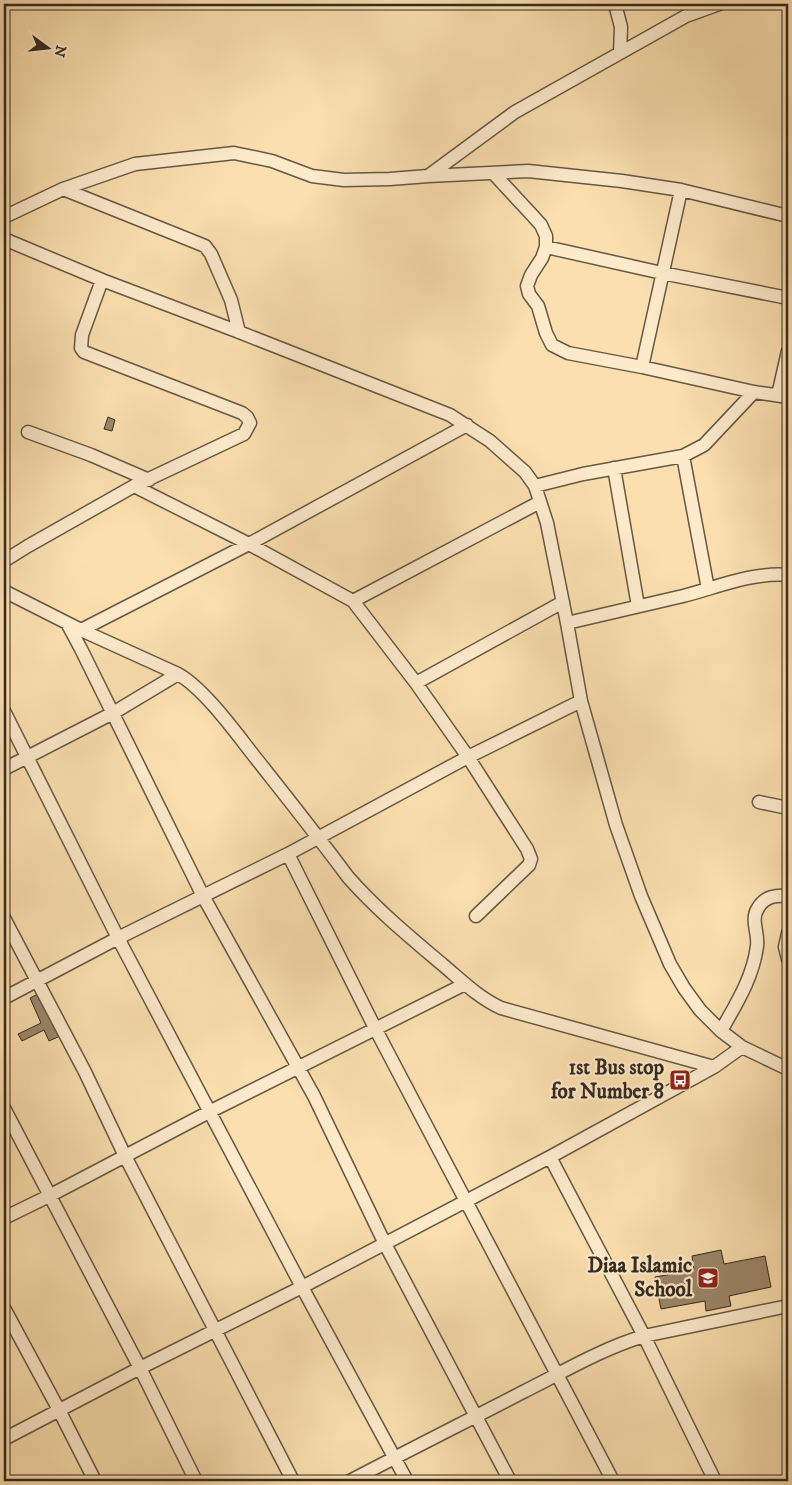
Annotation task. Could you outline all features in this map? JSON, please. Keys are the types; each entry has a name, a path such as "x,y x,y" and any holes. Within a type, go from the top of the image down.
{"street":[{"path":"615,4 621,27 620,53"},
{"path":"686,16 690,4"},
{"path":"428,176 514,112 686,16 719,4"},
{"path":"4,217 62,189 135,164 234,154 272,161 312,176 344,180 528,171 622,181 681,190 788,216"},
{"path":"493,173 541,225 546,236 546,246 542,258 531,275 527,286 529,294 538,306 546,333 552,345 568,353 754,392 783,396 788,351"},
{"path":"62,189 206,246 231,300 239,332"},
{"path":"642,367 681,190"},
{"path":"4,239 102,280 450,415 490,441 525,472 535,486 547,523 568,622 581,701 616,825 660,942 684,988 700,1010 721,1031 742,1047 788,1069"},
{"path":"546,246 662,273 788,298"},
{"path":"4,561 134,486 244,434 250,423 247,416 242,413 84,352 81,348 82,335 102,280"},
{"path":"535,486 583,474 682,456 704,444 754,392"},
{"path":"80,630 249,544 467,425"},
{"path":"28,432 91,455 149,480"},
{"path":"682,456 708,589"},
{"path":"614,468 638,606"},
{"path":"134,486 249,544 353,602 416,683 468,757 531,858 529,865 476,916"},
{"path":"353,602 540,502"},
{"path":"568,622 748,578 764,575 788,575"},
{"path":"4,591 80,630 178,674 194,685 229,725 348,877 383,913 482,998 501,1008 714,1068"},
{"path":"416,683 563,602"},
{"path":"67,623 82,649 203,896 314,1096 385,1244 510,1481"},
{"path":"4,769 113,713 178,674"},
{"path":"4,998 118,938 288,854 468,757 581,701"},
{"path":"4,711 118,938 406,1481"},
{"path":"759,802 788,808"},
{"path":"288,854 375,1028 612,1481"},
{"path":"721,1031 746,987 757,945 754,920 756,912 759,906 767,899 774,896 788,896"},
{"path":"4,918 85,1072 125,1156 293,1481"},
{"path":"788,933 786,947 788,958"},
{"path":"4,1218 209,1112 465,984"},
{"path":"4,1439 302,1287 550,1157 714,1068 742,1047"},
{"path":"4,1108 140,1368 196,1481"},
{"path":"550,1157 644,1336 715,1481"},
{"path":"350,1481 598,1352 625,1341 788,1306"},
{"path":"4,1308 95,1481"}],"building":[{"path":"108,417 115,420 112,431 104,429"},
{"path":"40,993 60,1036 49,1041 44,1030 22,1041 18,1034 41,1023 30,998"},
{"path":"721,1250 724,1264 765,1256 771,1287 729,1296 731,1306 706,1311 705,1301 661,1309 655,1277 694,1270 692,1256"}],"place":[{"name":"1st Bus stop for Number 8","path":"680,1080"},
{"name":"Diaa Islamic School","path":"708,1278"}]}
